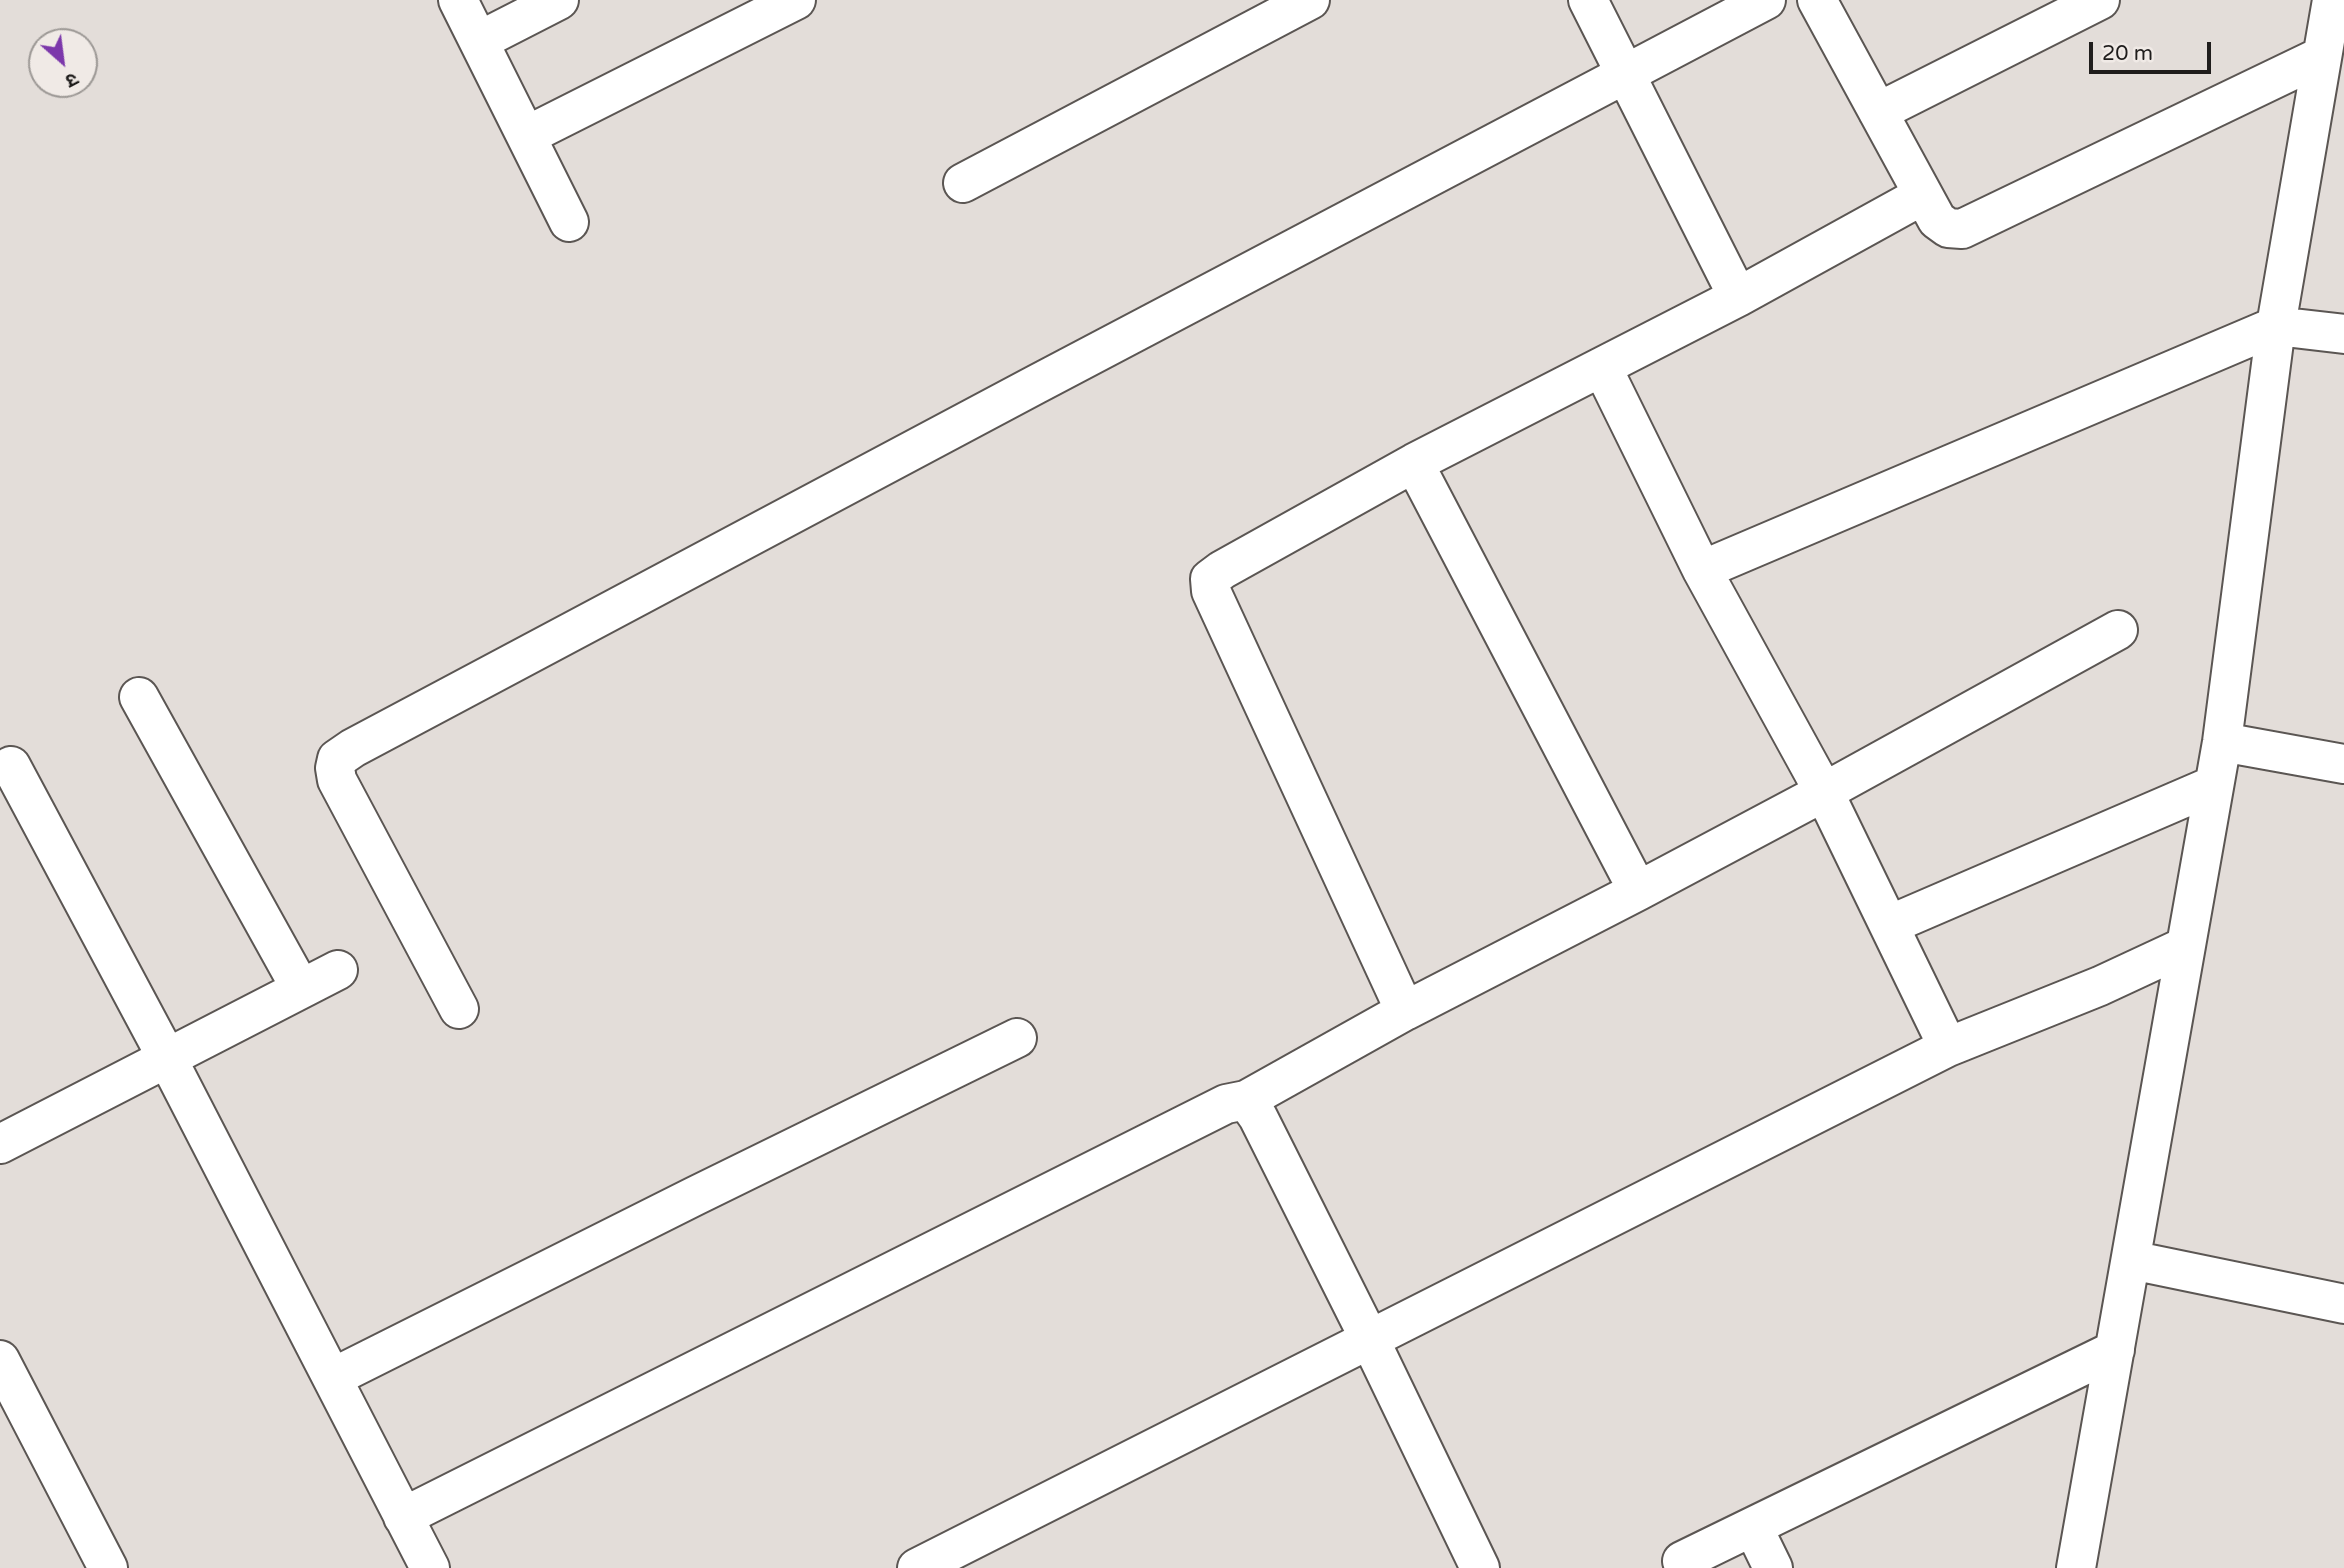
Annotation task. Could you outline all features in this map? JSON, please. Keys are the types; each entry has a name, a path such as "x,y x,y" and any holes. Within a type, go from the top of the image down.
{"street":[{"path":"458,0 569,222"},
{"path":"479,41 559,0"},
{"path":"526,136 796,0"},
{"path":"963,183 1310,0"},
{"path":"1588,0 1738,297"},
{"path":"459,1009 337,780 337,760 353,748 450,696 1766,0"},
{"path":"1817,0 1937,220 1948,228 1962,229 2322,56"},
{"path":"1878,112 2100,0"},
{"path":"2077,1568 2222,742 2276,326 2332,0"},
{"path":"1405,1011 1211,591 1210,579 1414,463 1738,297 1923,195"},
{"path":"1702,570 2276,326 2344,334"},
{"path":"1602,368 1702,570 1824,792 1948,1047"},
{"path":"1414,463 1638,891"},
{"path":"403,1517 1226,1104 1246,1100 1405,1011 1824,792 2118,630"},
{"path":"139,697 301,989"},
{"path":"2222,742 2344,764"},
{"path":"10,766 167,1058 430,1568"},
{"path":"1889,925 2214,785"},
{"path":"917,1568 1948,1047 2100,986 2186,946"},
{"path":"0,1144 338,970"},
{"path":"331,1378 1017,1038"},
{"path":"1246,1100 1258,1117 1369,1338 1480,1568"},
{"path":"2131,1260 2344,1304"},
{"path":"1682,1561 2115,1350"},
{"path":"0,1360 108,1568"},
{"path":"1753,1527 1773,1568"}]}
